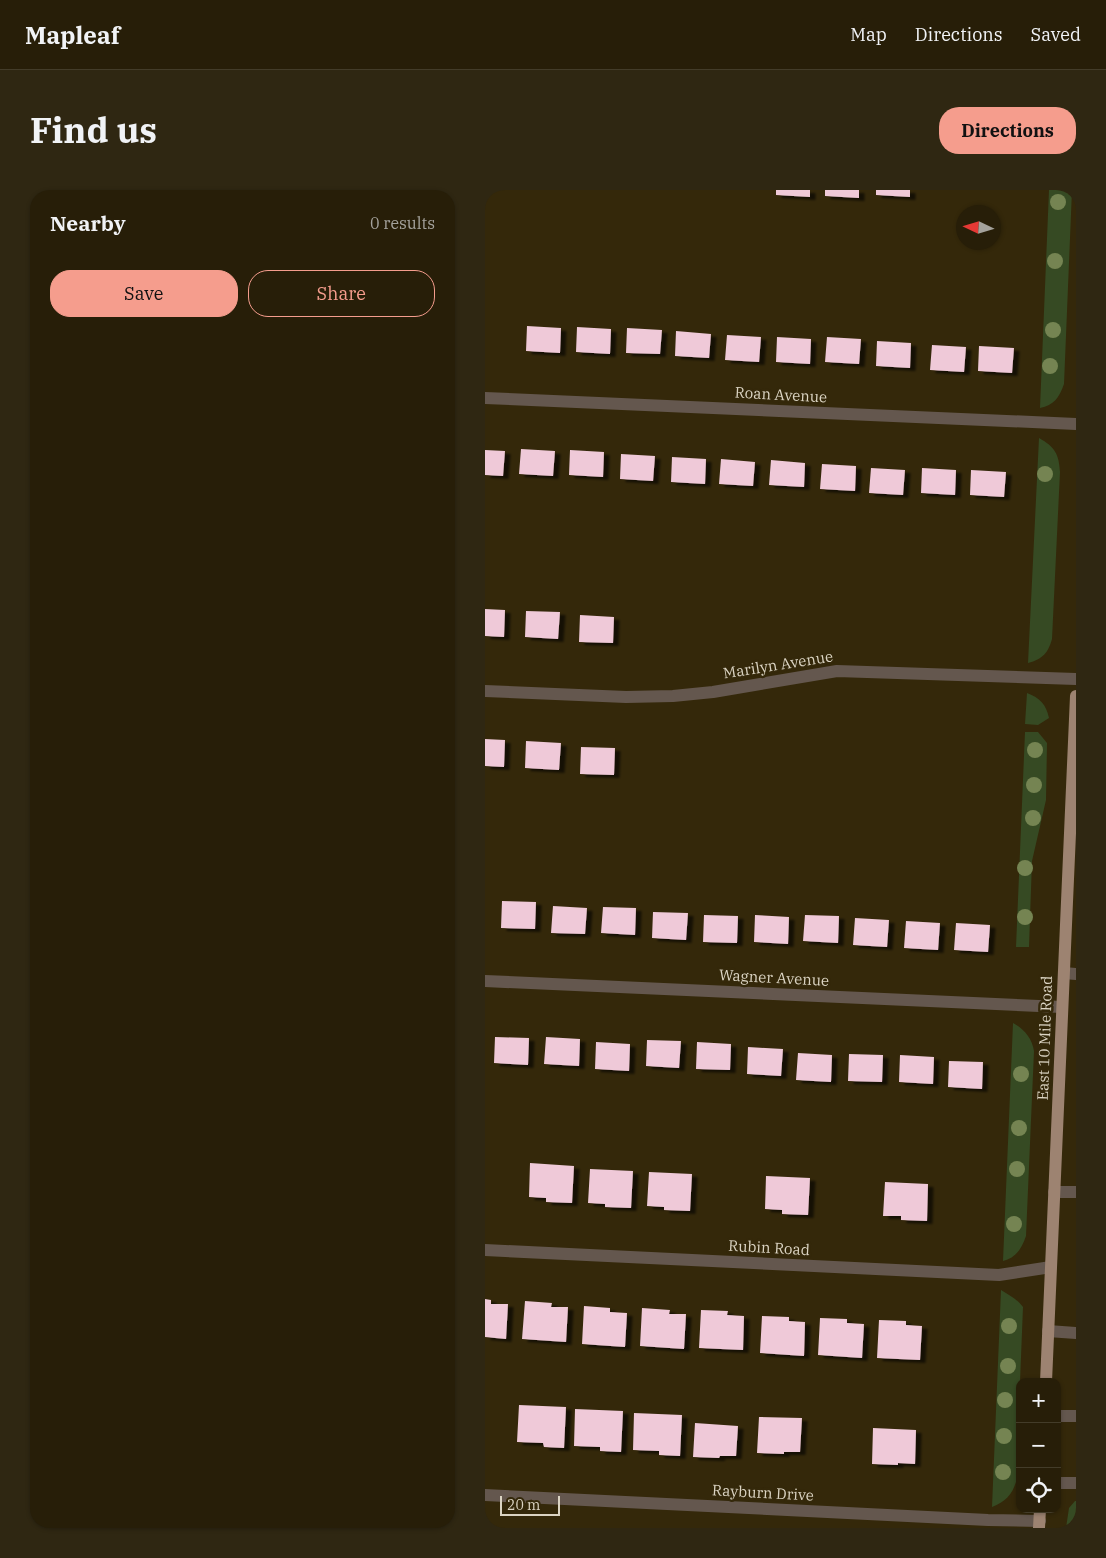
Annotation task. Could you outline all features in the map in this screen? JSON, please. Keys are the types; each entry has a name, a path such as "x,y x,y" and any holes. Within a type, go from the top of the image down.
{"main road":[{"name":"East 10 Mile Road","path":"1046,1378 1062,1007 1070,973 1076,696"}],"street":[{"name":"Roan Avenue","path":"485,398 1076,424"},
{"name":"Marilyn Avenue","path":"485,691 626,697 673,696 713,692 837,671 1076,678"},
{"name":"Wagner Avenue","path":"485,981 1062,1007"},
{"path":"1054,1192 1076,1192"},
{"name":"Rubin Road","path":"485,1250 999,1275 1051,1267"},
{"path":"1048,1331 1076,1333"},
{"path":"1061,1416 1076,1416"},
{"path":"1061,1483 1076,1483"},
{"name":"Rayburn Drive","path":"485,1496 988,1520 1040,1519"}],"green space":[{"path":"1049,190 1072,190 1064,384 1055,400 1049,405 1040,408"},
{"path":"1039,438 1055,452 1059,460 1060,472 1052,639 1044,655 1038,660 1028,663"},
{"path":"1027,693 1042,702 1048,713 1049,718 1038,725 1025,724"},
{"path":"1025,732 1038,732 1047,743 1046,800 1032,861 1029,947 1016,947"},
{"path":"1013,1023 1027,1034 1034,1051 1026,1236 1018,1252 1012,1258 1003,1261"},
{"path":"1001,1290 1016,1299 1023,1307 1020,1378 1016,1378 1016,1482 1007,1498 992,1507"},
{"path":"1075,1501 1076,1528 1066,1528 1069,1508"}],"building":[{"path":"776,190 810,190 810,197 776,195"},
{"path":"825,190 859,190 859,198 825,196"},
{"path":"876,190 910,190 910,197 876,195"},
{"path":"527,326 561,328 560,353 526,351"},
{"path":"577,327 611,329 610,354 576,352"},
{"path":"627,328 662,330 660,354 626,353"},
{"path":"676,331 711,334 709,358 675,356"},
{"path":"727,335 761,337 759,362 725,360"},
{"path":"777,337 811,339 810,364 776,362"},
{"path":"827,337 861,339 859,364 825,362"},
{"path":"877,341 911,343 910,368 876,366"},
{"path":"932,345 966,347 964,372 930,370"},
{"path":"979,346 1014,348 1012,373 978,371"},
{"path":"521,449 555,451 553,476 519,474"},
{"path":"485,450 505,451 503,476 485,475"},
{"path":"570,450 604,452 603,477 569,475"},
{"path":"621,454 655,456 653,481 620,479"},
{"path":"672,457 706,459 705,484 671,482"},
{"path":"721,459 755,462 753,486 719,484"},
{"path":"771,460 805,463 804,487 769,485"},
{"path":"822,464 856,466 855,491 820,489"},
{"path":"871,468 905,470 903,495 869,493"},
{"path":"922,468 956,470 955,495 921,493"},
{"path":"971,470 1006,472 1004,497 970,495"},
{"path":"485,609 505,610 504,637 485,636"},
{"path":"526,611 560,612 558,639 525,637"},
{"path":"580,615 614,617 613,643 579,642"},
{"path":"485,739 505,740 504,767 485,766"},
{"path":"526,741 561,743 559,770 525,768"},
{"path":"581,747 615,748 614,775 580,774"},
{"path":"502,901 536,902 535,929 501,928"},
{"path":"553,906 587,908 585,934 551,933"},
{"path":"603,907 636,908 635,935 601,933"},
{"path":"653,912 688,913 686,940 652,938"},
{"path":"704,915 738,916 737,943 703,942"},
{"path":"755,915 789,917 788,944 754,942"},
{"path":"805,915 839,916 838,943 803,941"},
{"path":"855,918 889,920 887,947 853,945"},
{"path":"906,921 940,923 938,950 904,948"},
{"path":"956,923 990,925 988,952 954,950"},
{"path":"495,1037 529,1038 528,1065 494,1063"},
{"path":"546,1037 580,1039 579,1066 544,1064"},
{"path":"647,1040 681,1041 679,1068 646,1066"},
{"path":"596,1042 630,1044 629,1071 595,1069"},
{"path":"697,1042 731,1044 730,1070 696,1069"},
{"path":"748,1047 783,1049 781,1076 747,1074"},
{"path":"798,1053 832,1055 831,1082 796,1080"},
{"path":"849,1054 883,1055 882,1082 848,1081"},
{"path":"900,1055 934,1057 933,1084 899,1082"},
{"path":"949,1061 983,1062 982,1089 948,1087"},
{"path":"530,1163 574,1166 572,1203 546,1202 546,1198 529,1197"},
{"path":"590,1169 633,1171 631,1208 605,1207 605,1204 588,1203"},
{"path":"649,1172 692,1174 690,1211 664,1210 664,1207 647,1206"},
{"path":"766,1176 810,1178 808,1215 782,1214 782,1210 765,1209"},
{"path":"885,1182 928,1184 927,1221 901,1220 901,1216 883,1216"},
{"path":"485,1299 491,1300 491,1304 508,1304 506,1339 485,1337"},
{"path":"525,1301 552,1303 551,1307 568,1307 566,1342 522,1339"},
{"path":"584,1306 610,1308 610,1312 627,1313 625,1347 582,1344"},
{"path":"642,1308 670,1310 669,1314 686,1314 684,1349 640,1346"},
{"path":"701,1310 728,1311 727,1315 744,1316 743,1350 699,1348"},
{"path":"762,1316 789,1317 789,1321 805,1322 804,1356 760,1353"},
{"path":"820,1318 847,1319 847,1323 864,1324 862,1358 818,1355"},
{"path":"879,1320 906,1321 906,1325 922,1326 920,1360 877,1358"},
{"path":"519,1405 566,1407 564,1448 544,1447 543,1443 517,1442"},
{"path":"575,1409 623,1411 621,1452 600,1451 600,1447 574,1446"},
{"path":"634,1413 682,1415 680,1456 659,1455 659,1451 633,1450"},
{"path":"759,1417 802,1418 800,1452 784,1452 784,1454 757,1453"},
{"path":"695,1423 738,1426 736,1456 720,1456 719,1458 693,1457"},
{"path":"873,1428 916,1430 915,1464 872,1464"}]}
